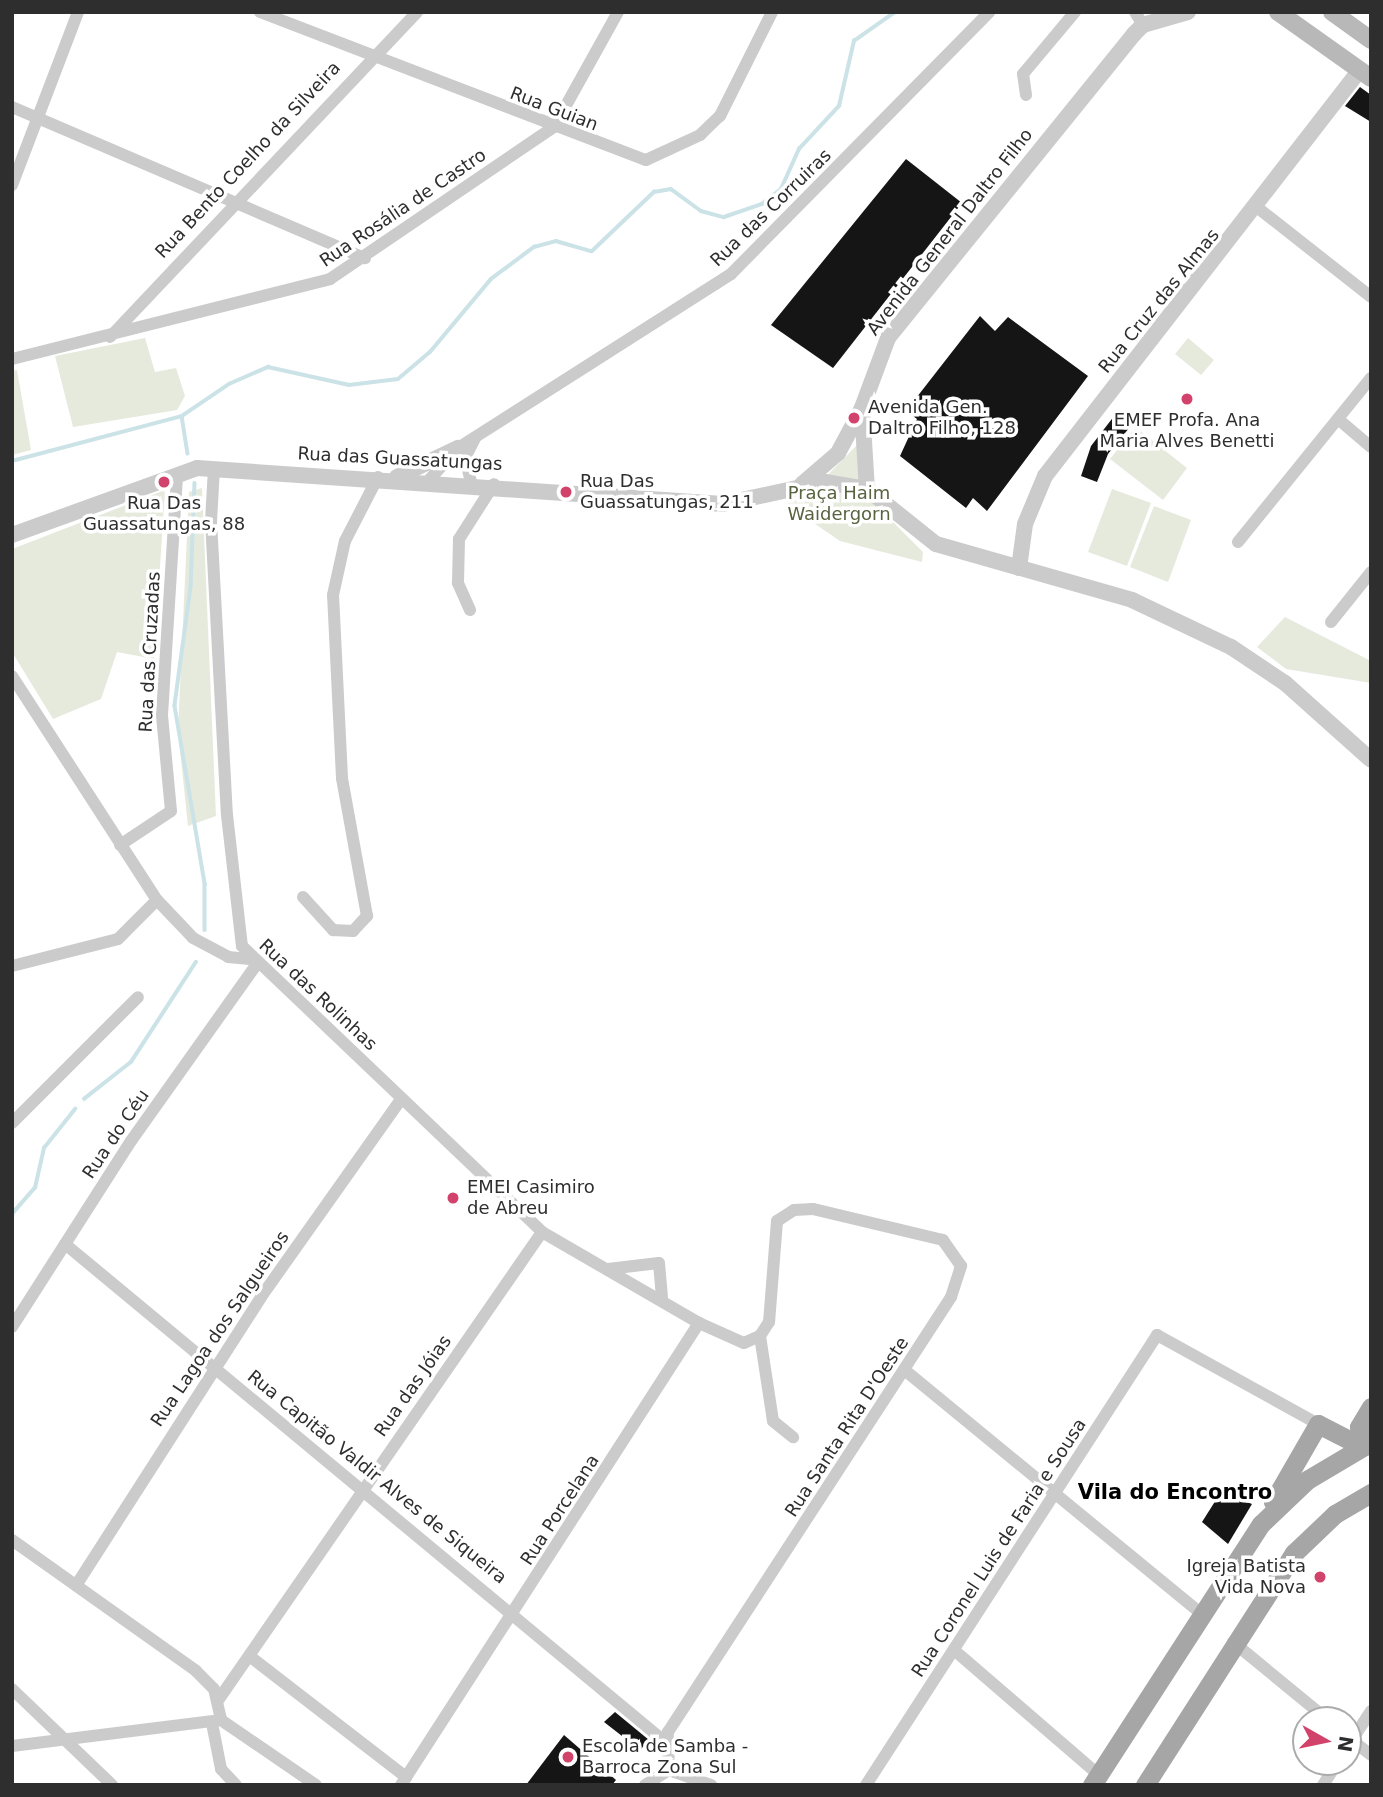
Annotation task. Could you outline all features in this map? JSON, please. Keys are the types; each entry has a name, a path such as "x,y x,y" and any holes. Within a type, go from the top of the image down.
{"main road":[{"path":"1278,12 1365,75"},
{"path":"1332,12 1371,40"},
{"path":"1368,1445 1360,1418 1371,1407"},
{"path":"1096,1780 1261,1524 1318,1424 1368,1445"},
{"path":"1261,1524 1307,1480 1368,1445"},
{"path":"1146,1785 1233,1642 1294,1553 1335,1514 1371,1493"}],"street":[{"path":"12,185 78,12"},
{"name":"Rua Guian","path":"260,12 630,158 661,156 720,116 772,12"},
{"name":"Rua Bento Coelho da Silveira","path":"110,337 233,201 370,57 417,12"},
{"name":"Rua Rosália de Castro","path":"12,359 310,287 365,258 554,127 618,12"},
{"name":"Rua das Corruiras","path":"429,480 458,448 731,274 989,12"},
{"path":"1026,94 1023,74 1075,12"},
{"name":"Avenida General Daltro Filho","path":"867,489 862,408 888,338 1139,19 1188,12"},
{"name":"Rua Cruz das Almas","path":"1019,568 1025,524 1045,476 1365,75"},
{"path":"12,107 365,258"},
{"path":"1258,208 1371,297"},
{"path":"1238,542 1371,378"},
{"path":"794,490 838,453 862,408"},
{"path":"1338,419 1371,447"},
{"path":"471,482 465,458 475,438"},
{"path":"303,897 333,930 362,925 367,907 342,778 333,595 345,541 386,478 458,448"},
{"name":"Rua das Guassatungas","path":"12,535 177,474 214,468 471,482 723,504 794,490"},
{"name":"Rua das Rolinhas","path":"214,468 213,575 233,905 237,934 253,962 542,1232 662,1297 699,1323 744,1343 760,1336"},
{"name":"Rua das Cruzadas","path":"120,845 171,811 162,715 177,474"},
{"path":"794,490 836,482 867,489 936,544 1132,600 1231,647 1285,683 1371,760"},
{"path":"470,610 458,583 459,539 495,484"},
{"path":"1331,622 1371,572"},
{"path":"12,676 157,900 193,938 228,957 253,962"},
{"path":"12,966 118,939 157,900"},
{"name":"Rua do Céu","path":"12,1327 253,962"},
{"path":"12,1124 138,997"},
{"name":"Rua Lagoa dos Salgueiros","path":"77,1584 215,1367 401,1100"},
{"name":"Rua Santa Rita D'Oeste","path":"664,1741 907,1372 958,1282 961,1266 950,1246 813,1209 785,1213 772,1229 769,1322 760,1336"},
{"name":"Rua das Jóias","path":"219,1699 252,1658 364,1488 542,1232"},
{"name":"Rua Capitão Valdir Alves de Siqueira","path":"65,1244 364,1488 664,1741"},
{"path":"608,1269 659,1263 662,1297"},
{"name":"Rua Porcelana","path":"404,1781 699,1323"},
{"name":"Rua Coronel Luis de Faria e Sousa","path":"866,1785 1154,1338 1164,1335 1318,1424"},
{"path":"760,1336 773,1421 793,1437"},
{"path":"907,1372 1054,1497 1202,1614"},
{"path":"12,1540 196,1671 219,1699 216,1721 221,1769 236,1785"},
{"path":"1233,1642 1311,1706"},
{"path":"954,1650 1096,1780"},
{"path":"252,1658 404,1781"},
{"path":"12,1689 61,1740 113,1785"},
{"path":"12,1746 216,1721 258,1740 316,1785"},
{"path":"664,1741 669,1770"},
{"path":"645,1785 669,1770"},
{"path":"669,1770 711,1785"}],"green space":[{"path":"145,338 155,372 176,368 185,396 177,410 73,427 55,356"},
{"path":"1188,338 1214,360 1201,375 1175,354"},
{"path":"17,370 31,450 12,455 12,371"},
{"path":"1135,427 1187,468 1163,500 1110,459"},
{"name":"Praça Haim Waidergorn","path":"859,443 866,495 923,552 922,562 840,541 786,504 806,497"},
{"path":"202,488 216,816 188,826 178,731 189,492"},
{"path":"1112,489 1151,503 1127,566 1088,552"},
{"path":"165,490 154,659 117,652 101,699 53,719 12,652 12,549"},
{"path":"1154,506 1191,520 1168,582 1130,567"},
{"path":"1285,617 1371,661 1371,683 1286,669 1257,647"}],"building":[{"path":"1360,87 1371,95 1371,122 1345,106"},
{"path":"906,159 962,203 833,368 771,325"},
{"path":"980,316 995,331 1008,317 1088,376 987,511 973,498 966,508 900,456 917,419 906,411"},
{"path":"1118,411 1134,422 1108,454 1097,482 1081,476 1091,446"},
{"path":"1221,1492 1252,1504 1228,1544 1202,1522"},
{"path":"615,1712 649,1740 640,1750 604,1722"},
{"name":"Escola de Samba - Barroca Zona Sul","path":"564,1735 616,1780 612,1785 526,1785"}],"waterway":[{"path":"12,461 182,416 229,384 268,367 349,385 398,379 430,352 491,279 534,247 556,241 592,251 654,192 671,189 701,211 724,217 762,204 781,189 799,149 839,106 854,41 895,12"},
{"path":"182,416 188,454"},
{"path":"195,483 191,587 175,706 205,884 205,930"},
{"path":"84,1099 131,1062 196,962"},
{"path":"12,1214 35,1188 44,1148 75,1109"}],"place":[{"name":"EMEF Profa. Ana Maria Alves Benetti","path":"1187,399"},
{"name":"Avenida Gen. Daltro Filho, 128","path":"854,418"},
{"name":"Rua Das Guassatungas, 88","path":"164,482"},
{"name":"Rua Das Guassatungas, 211","path":"566,492"},
{"name":"EMEI Casimiro de Abreu","path":"453,1198"},
{"name":"Igreja Batista Vida Nova","path":"1320,1577"},
{"name":"Escola de Samba - Barroca Zona Sul","path":"568,1757"}],"district":[{"name":"Vila do Encontro","path":"1175,1492"}]}
